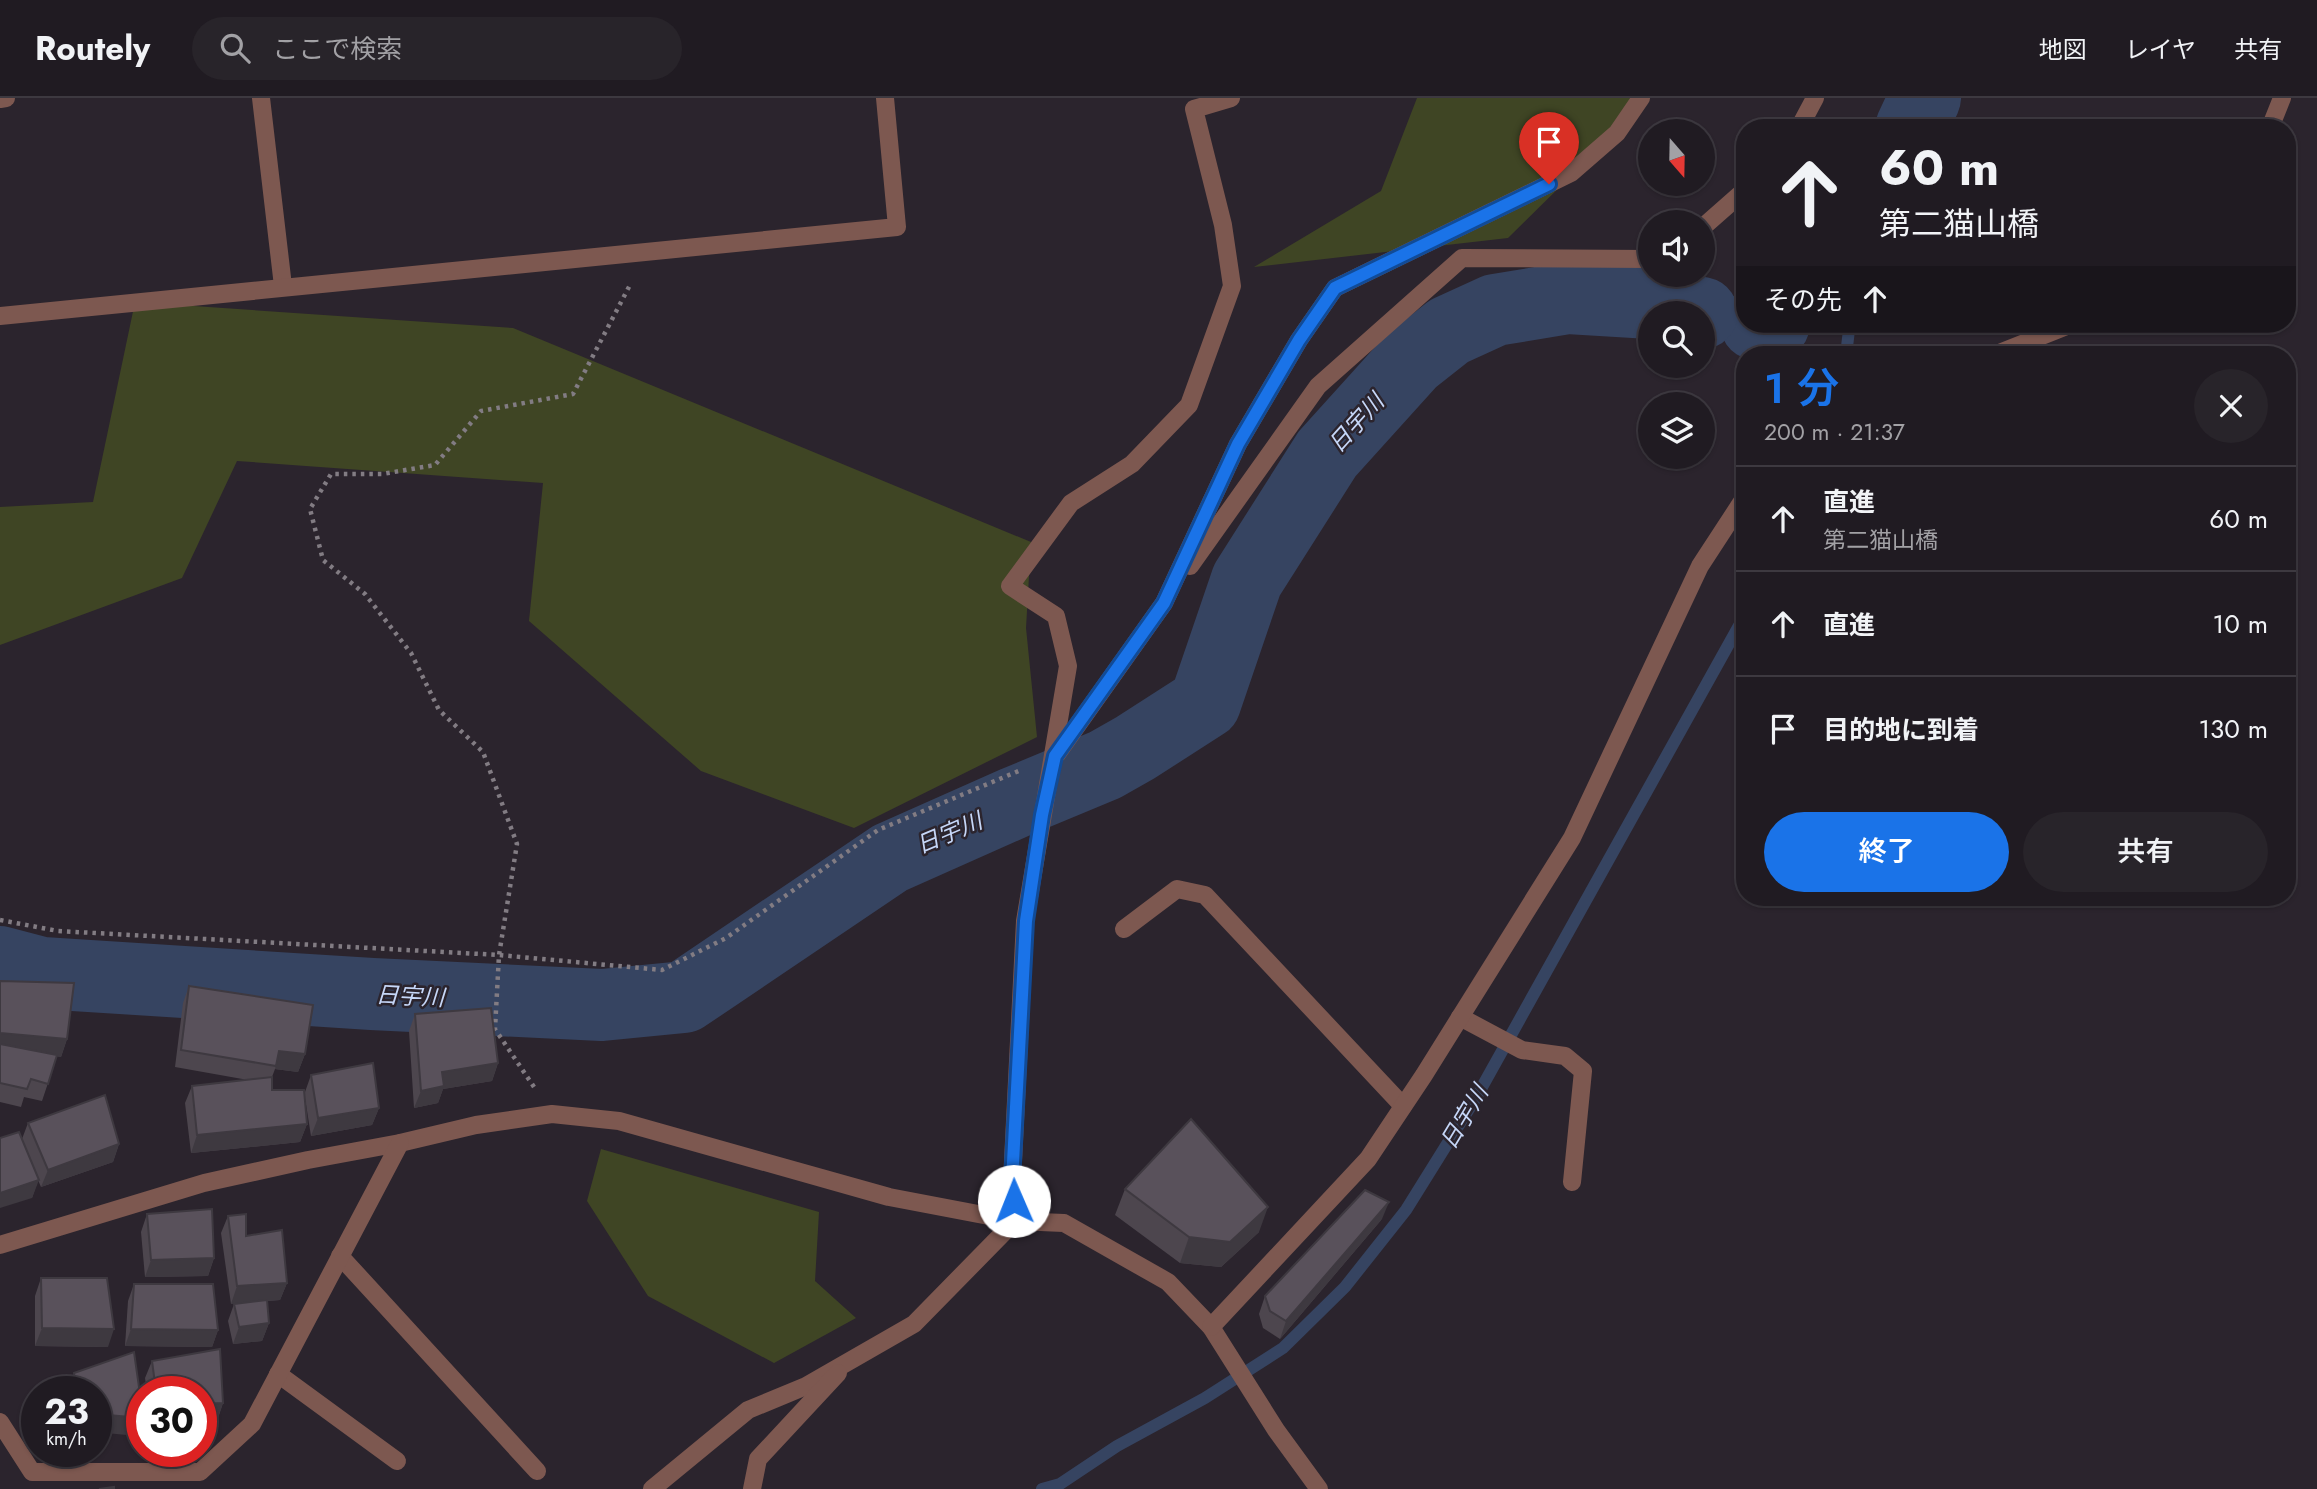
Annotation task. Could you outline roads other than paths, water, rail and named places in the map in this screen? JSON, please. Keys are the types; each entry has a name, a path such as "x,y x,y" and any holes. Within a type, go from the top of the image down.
{"street":[{"path":"0,99 6,98"},
{"path":"261,98 283,286"},
{"path":"0,316 897,227 885,98"},
{"path":"652,1489 748,1410 806,1386 914,1324 1015,1222 1012,1181 1026,921 1068,666 1056,616 1010,586 1071,503 1132,464 1189,405 1232,286 1223,225 1194,109 1231,98"},
{"path":"1164,603 1238,444 1299,340 1335,288 1571,173 1616,133 1641,98"},
{"path":"1804,119 1815,98"},
{"path":"2274,119 2282,98"},
{"path":"1715,216 1736,198"},
{"path":"1055,756 1318,386 1462,258 1638,259"},
{"path":"2017,346 2049,333"},
{"path":"1211,1327 1368,1159 1403,1106 1572,838 1700,566 1736,511"},
{"path":"1124,929 1177,889 1205,895 1403,1106"},
{"path":"1460,1017 1522,1050 1564,1056 1583,1071 1572,1182"},
{"path":"0,1245 204,1183 476,1125 552,1114 619,1121 889,1197 1015,1222 1064,1223 1168,1282 1211,1327 1276,1430 1320,1489"},
{"path":"0,1422 32,1472 200,1472 251,1424 400,1143"},
{"path":"340,1256 537,1471"},
{"path":"752,1489 758,1459 850,1360"},
{"path":"278,1374 397,1461"}],"waterway":[{"name":"日宇川","path":"1915,119 1925,98"},
{"name":"日宇川","path":"0,962 42,973 372,994 602,1005 684,997 890,858 1105,765 1205,703 1247,580 1327,454 1411,361 1449,331 1495,310 1568,298 1638,302"},
{"name":"日宇川","path":"1847,346 1849,333"},
{"name":"日宇川","path":"1042,1489 1060,1484 1117,1446 1205,1398 1283,1348 1345,1287 1406,1210 1477,1096 1736,631"}]}
